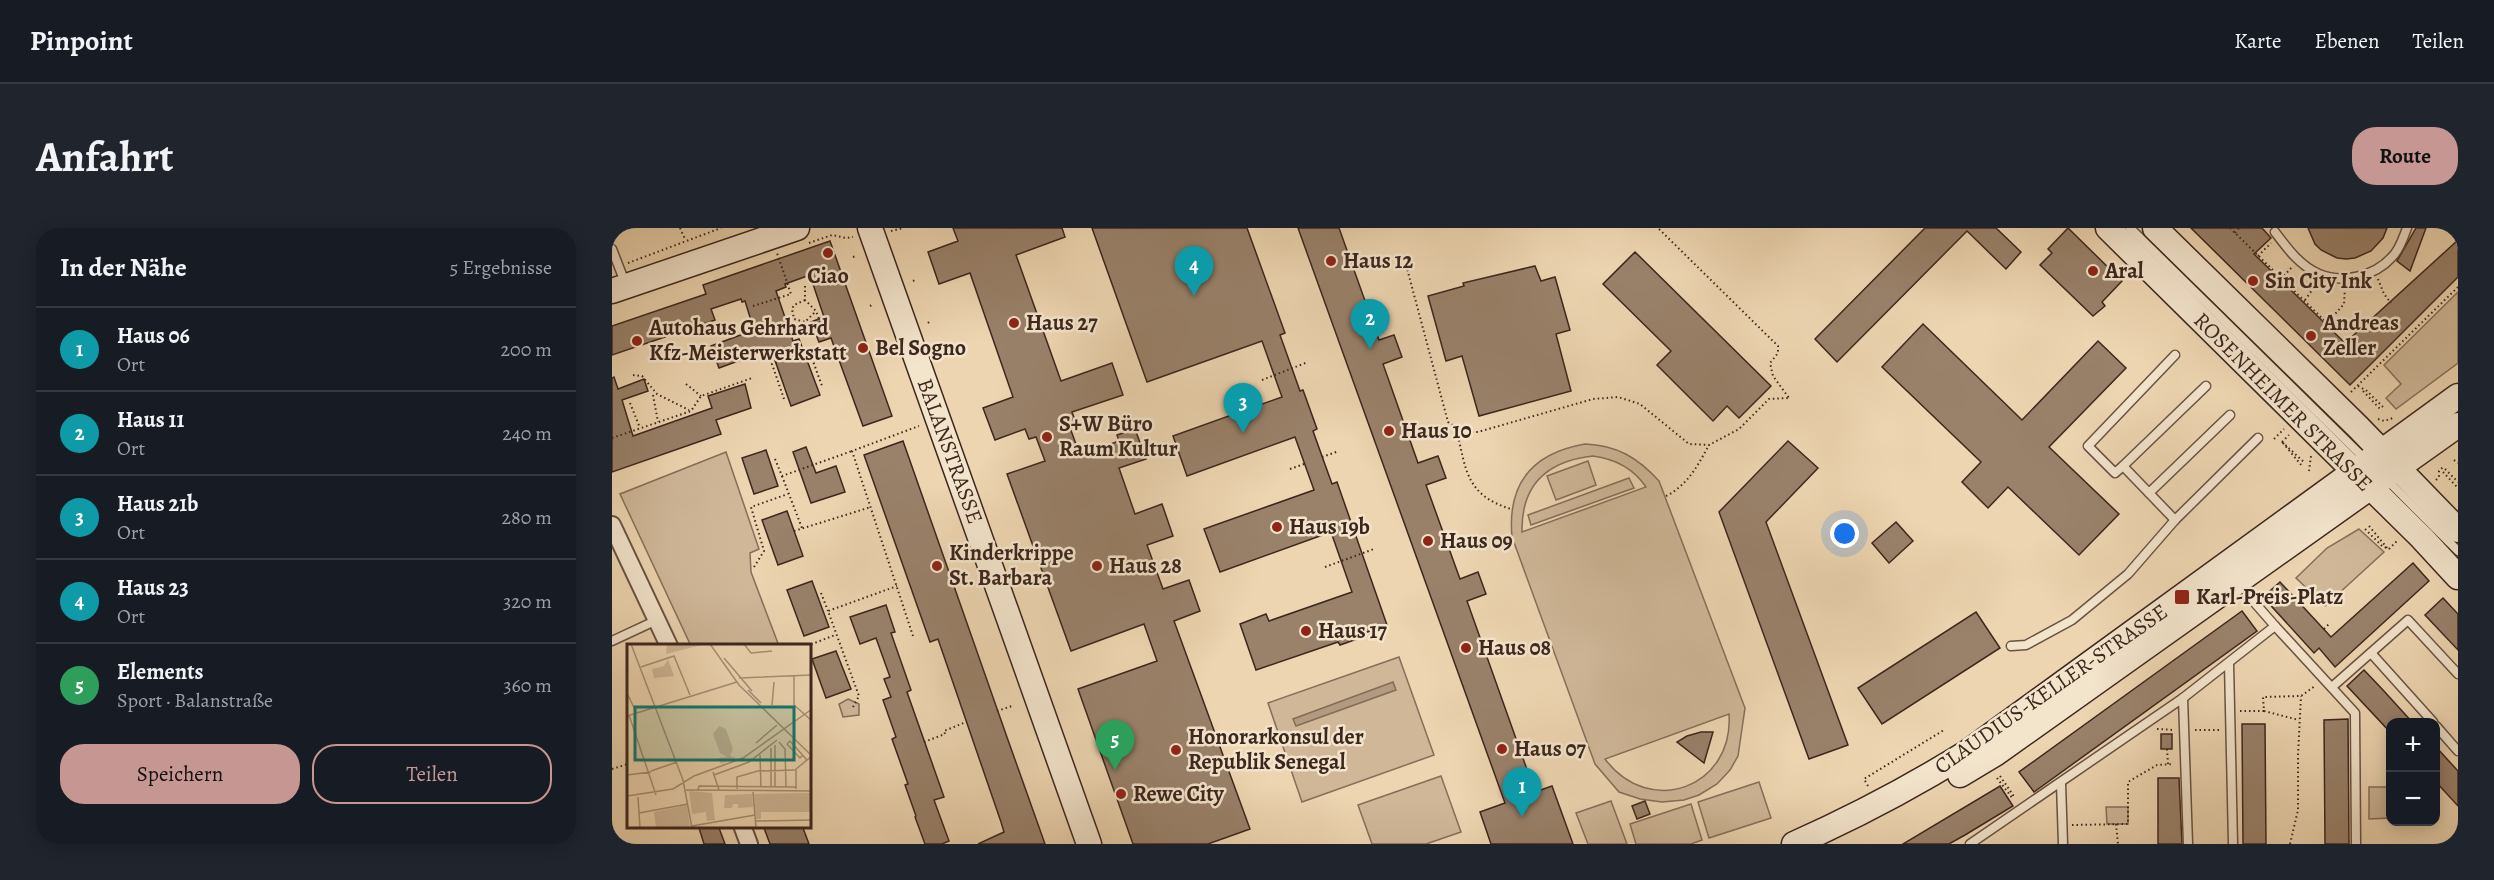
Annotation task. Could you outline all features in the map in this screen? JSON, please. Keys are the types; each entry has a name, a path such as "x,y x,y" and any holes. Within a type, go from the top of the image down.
{"main road":[{"path":"619,281 797,228"},
{"name":"BALANSTRASSE","path":"870,228 1089,844"},
{"name":"ROSENHEIMER STRASSE","path":"2108,228 2376,470 2458,530"},
{"name":"ROSENHEIMER STRASSE","path":"2165,231 2376,470 2458,577"},
{"path":"2376,470 2458,396"},
{"path":"2376,470 2458,425"},
{"name":"CLAUDIUS-KELLER-STRASSE","path":"1794,844 1857,816 1907,790 1968,752 2376,470"},
{"name":"CLAUDIUS-KELLER-STRASSE","path":"1835,844 1914,804 1995,754 2376,470"}],"street":[{"path":"612,525 668,644"},
{"path":"743,829 748,844"}],"lane":[{"name":"ROSENHEIMER STRASSE","path":"2130,228 2458,551"},
{"path":"2277,234 2290,252 2320,274 2345,279 2376,271 2393,257 2407,228"},
{"path":"612,249 619,281"},
{"path":"2175,356 2088,446 2115,473 2206,386"},
{"path":"2149,493 2230,415"},
{"path":"2011,646 2026,645 2072,620 2128,574 2175,520 2258,438"},
{"path":"2123,466 2175,520"},
{"path":"2254,603 2355,713 2356,844"},
{"path":"612,641 657,620"},
{"path":"2332,687 2408,620 2458,674"},
{"path":"1970,844 2183,698 2275,626"},
{"path":"2371,653 2429,718"},
{"path":"2229,663 2233,844"},
{"path":"2183,698 2188,844"},
{"path":"2440,731 2458,751"},
{"path":"2061,783 2063,844"}],"path":[{"path":"681,228 685,240"},
{"path":"619,281 685,240 721,228"},
{"path":"897,230 903,228"},
{"path":"2230,228 2326,323 2344,304 2345,279"},
{"path":"2235,233 2239,228"},
{"path":"1659,230 1778,346 1778,353 1770,363 1773,376 1789,398 1769,399 1738,429 1710,445 1692,474 1677,490 1666,496"},
{"path":"2258,256 2277,234"},
{"path":"753,306 791,294 777,253"},
{"path":"1405,261 1448,422 1463,432 1478,432 1593,399 1618,397 1640,404 1689,444 1710,445"},
{"path":"2376,271 2384,294 2391,303"},
{"path":"2304,301 2315,286 2320,274"},
{"path":"805,286 805,300 816,311 825,334"},
{"path":"2348,394 2458,287"},
{"path":"805,300 794,305 792,309 794,319 805,322 816,311"},
{"path":"784,399 772,364 821,346"},
{"path":"809,350 822,386"},
{"path":"1262,380 1308,362"},
{"path":"633,375 642,376 657,394 691,411"},
{"path":"612,438 691,411 701,396 752,378"},
{"path":"686,384 701,396"},
{"path":"2358,386 2382,409"},
{"path":"653,395 658,422"},
{"path":"630,403 640,429"},
{"path":"2373,418 2384,420 2393,418"},
{"path":"782,477 939,419"},
{"path":"1456,427 1469,477 1478,492 1491,503 1511,509"},
{"path":"2274,439 2284,429"},
{"path":"2282,442 2289,435"},
{"path":"2282,442 2289,446 2304,465 2282,442"},
{"path":"852,451 913,636"},
{"path":"1322,457 1340,451"},
{"path":"2309,471 2310,456"},
{"path":"775,459 802,528"},
{"path":"2454,460 2458,463"},
{"path":"1290,469 1304,464"},
{"path":"2439,477 2439,471 2444,470"},
{"path":"2444,470 2458,482"},
{"path":"2444,470 2458,488"},
{"path":"754,567 764,550 751,507 788,494"},
{"path":"794,531 871,507"},
{"path":"2369,526 2389,549"},
{"path":"2366,529 2382,546 2389,549"},
{"path":"2389,549 2397,541"},
{"path":"1325,567 1374,549"},
{"path":"828,611 897,586"},
{"path":"821,593 859,696 853,707"},
{"path":"2324,629 2330,623"},
{"path":"812,644 837,635"},
{"path":"2264,711 2263,697 2301,696 2313,689 2323,677"},
{"path":"2290,844 2298,810 2301,696"},
{"path":"997,711 1012,706"},
{"path":"2231,711 2264,711 2300,720"},
{"path":"924,742 945,734 944,731 966,722"},
{"path":"1869,789 1864,779 1944,730"},
{"path":"2167,749 2168,764"},
{"path":"612,769 627,764"},
{"path":"2062,826 2128,824 2128,782 2157,765 2185,764"},
{"path":"1997,778 2013,800 2013,795 2000,776"},
{"path":"2116,824 2118,844"}],"shaded area":[{"path":"2458,292 2458,363 2396,409 2386,398 2401,384 2384,365"},
{"path":"1585,444 1617,450 1635,459 1659,481 1745,708 1738,756 1730,770 1717,784 1699,795 1684,800 1662,802 1640,799 1619,792 1595,764 1512,537 1514,501 1519,486 1538,463 1567,448","holes":["1593,456 1609,459 1630,470 1646,487 1522,532 1526,501 1540,478 1563,463","1729,714 1727,739 1718,760 1704,776 1686,786 1665,790 1644,788 1623,777 1605,759"]},
{"path":"726,452 759,549 750,553 751,572 778,644 690,644 620,494"},
{"path":"1588,461 1596,485 1556,500 1547,476"},
{"path":"1629,478 1634,488 1531,525 1528,515"},
{"path":"2359,529 2384,552 2325,606 2296,578 2327,548"},
{"path":"1399,657 1434,755 1302,802 1268,703"},
{"path":"1393,682 1396,690 1296,726 1293,719"},
{"path":"848,699 859,704 859,715 843,717 839,704"},
{"path":"1441,776 1461,832 1426,844 1372,844 1358,805"},
{"path":"1759,782 1771,818 1709,838 1698,802"},
{"path":"2369,787 2386,787 2386,818 2369,819"},
{"path":"1611,801 1627,844 1588,844 1576,813"},
{"path":"1691,804 1702,840 1691,844 1636,844 1630,824"},
{"path":"2106,807 2128,807 2128,824 2107,824"}],"building":[{"path":"953,228 1062,228 1065,237 1016,255 1061,381 1112,363 1123,395 1072,412 1076,423 1069,425 1080,455 1119,441 1117,435 1135,429 1146,459 1119,468 1135,514 1162,504 1173,536 1147,545 1163,589 1189,580 1200,611 1174,621 1250,829 1208,844 1133,844 1078,689 1157,661 1144,624 1071,651 1007,474 1045,461 1036,437 1029,439 1025,429 995,440 983,408 1013,397 970,273 939,284 928,252 958,241"},
{"path":"1092,228 1247,228 1285,333 1280,335 1300,391 1303,390 1317,429 1313,431 1332,484 1337,482 1387,625 1356,636 1357,639 1340,645 1338,642 1256,670 1240,624 1266,614 1269,621 1352,592 1331,532 1220,572 1204,529 1314,490 1295,437 1187,476 1173,436 1282,397 1262,341 1147,382"},
{"path":"1298,228 1339,228 1379,340 1394,335 1402,357 1383,364 1418,463 1438,456 1446,478 1426,485 1460,579 1478,572 1486,594 1467,601 1535,792 1552,786 1573,844 1491,844 1480,812 1505,803"},
{"path":"1925,228 1996,228 2021,252 2006,269 1967,231 1837,362 1815,339"},
{"path":"2068,228 2122,281 2102,302 2105,306 2093,316 2040,265 2052,253 2048,249"},
{"path":"2191,228 2262,228 2271,238 2254,254 2345,343 2458,240 2458,277 2350,385"},
{"path":"2308,228 2387,228 2383,238 2371,251 2346,259 2337,258 2321,250 2315,244"},
{"path":"2416,228 2426,228 2410,271 2397,261"},
{"path":"830,241 892,416 863,426 831,338 819,342 811,322 824,317 810,275 785,284 786,287 776,291 793,341 799,339 820,395 791,406 771,349 719,368 711,346 754,330 745,301 742,302 741,299 711,309 715,320 612,355 612,326 706,294 703,285"},
{"path":"1635,252 1771,386 1739,418 1727,406 1713,421 1657,365 1671,351 1603,284"},
{"path":"1535,266 1541,281 1555,277 1570,330 1556,334 1571,391 1479,416 1462,356 1446,361 1428,296 1464,286 1463,283"},
{"path":"1923,324 2022,420 2098,341 2126,368 2049,447 2119,514 2079,555 2008,487 1988,508 1962,482 1981,462 1882,367"},
{"path":"614,377 618,389 644,379 648,391 622,400 633,436 712,408 708,396 745,384 751,408 716,420 721,434 612,472 612,378"},
{"path":"903,441 1045,844 978,844 1004,832 938,639 930,642 864,455"},
{"path":"1788,441 1818,468 1766,522 1848,745 1809,759 1719,512"},
{"path":"806,447 816,473 836,466 845,492 811,503 793,452"},
{"path":"766,450 778,486 754,494 742,458"},
{"path":"787,511 803,556 778,565 762,520"},
{"path":"1896,522 1913,541 1889,563 1872,543"},
{"path":"2413,563 2429,581 2335,667 2319,648 2314,653 2263,597 2280,582 2331,637"},
{"path":"812,581 829,627 804,636 787,590"},
{"path":"2443,598 2458,614 2458,650 2425,615"},
{"path":"886,605 895,632 891,633 911,690 907,692 944,797 934,800 949,841 942,844 925,844 915,817 905,785 908,784 892,739 896,737 883,700 891,697 884,679 890,677 876,638 860,644 850,617"},
{"path":"2242,611 2257,631 2034,792 2019,772"},
{"path":"1976,612 2000,648 1882,724 1858,688"},
{"path":"836,651 851,689 826,698 812,659"},
{"path":"2364,670 2408,718 2386,718 2386,728 2347,686"},
{"path":"2348,719 2349,844 2325,844 2324,720"},
{"path":"2242,724 2265,724 2266,844 2243,844"},
{"path":"1701,732 1713,732 1704,763 1677,742"},
{"path":"2161,734 2172,734 2172,749 2161,749"},
{"path":"2440,751 2458,771 2458,806 2440,786"},
{"path":"2158,778 2179,778 2182,844 2158,844"},
{"path":"2000,786 2013,806 1965,835 1949,844 1903,844"},
{"path":"1645,801 1650,814 1637,819 1632,806"},
{"path":"699,829 719,829 725,844 704,844"},
{"path":"764,829 803,829 809,844 770,844"}],"place":[{"name":"Ciao","path":"828,253"},
{"name":"Haus 12","path":"1331,261"},
{"name":"Aral","path":"2093,271"},
{"name":"Sin City Ink","path":"2253,281"},
{"name":"Haus 23","path":"1194,296"},
{"name":"Haus 27","path":"1014,323"},
{"name":"Andreas Zeller","path":"2311,336"},
{"name":"Autohaus Gehrhard Kfz-Meisterwerkstatt","path":"637,341"},
{"name":"Bel Sogno","path":"863,348"},
{"name":"Haus 11","path":"1370,349"},
{"name":"Haus 10","path":"1389,431"},
{"name":"Haus 21b","path":"1243,433"},
{"name":"S+W Büro Raum Kultur","path":"1047,437"},
{"name":"Haus 19b","path":"1277,527"},
{"name":"Haus 09","path":"1428,541"},
{"name":"Kinderkrippe St. Barbara","path":"937,566"},
{"name":"Haus 28","path":"1097,566"},
{"name":"Karl-Preis-Platz","path":"2182,597"},
{"name":"Haus 17","path":"1306,631"},
{"name":"Haus 08","path":"1466,648"},
{"name":"Haus 07","path":"1502,749"},
{"name":"Honorarkonsul der Republik Senegal","path":"1176,750"},
{"name":"Elements","path":"1115,770"},
{"name":"Rewe City","path":"1121,794"},
{"name":"Haus 06","path":"1522,817"}]}
